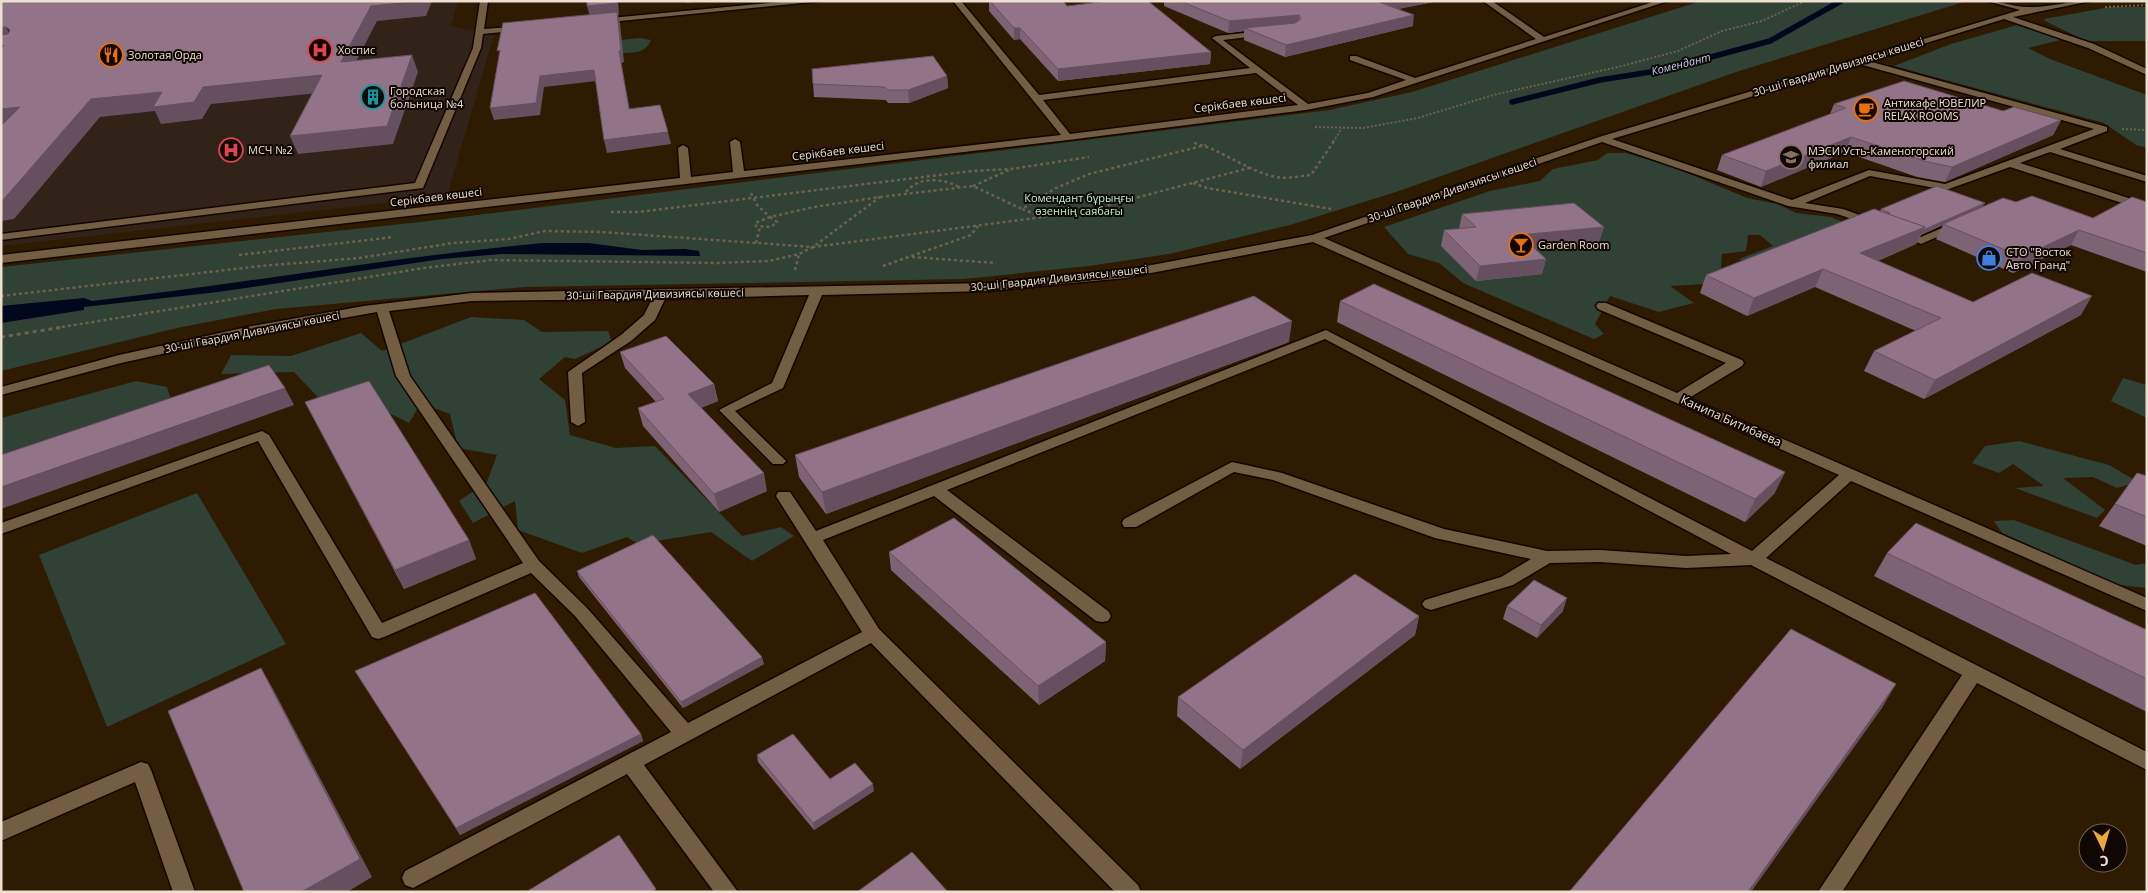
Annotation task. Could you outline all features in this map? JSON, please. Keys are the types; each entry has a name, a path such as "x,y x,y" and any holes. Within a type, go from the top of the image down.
{"street":[{"path":"1,237 32,229 419,186 477,48 484,1"},
{"path":"589,22 818,1"},
{"path":"957,1 1068,137"},
{"path":"1487,1 1543,40"},
{"name":"Серікбаев көшесі","path":"5,258 1068,137 1306,107 1370,95 1664,1"},
{"path":"1991,1 2030,10"},
{"name":"30-ші Гвардия Дивизиясы көшесі","path":"1,391 128,357 252,330 382,308 472,297 660,295 988,287 1125,274 1314,238 1602,139 2004,17 2030,10 2087,1"},
{"path":"2004,17 2091,46 2147,72"},
{"path":"479,32 529,27"},
{"path":"1274,32 1216,38 1306,107"},
{"path":"1353,58 1416,81"},
{"path":"1792,204 1869,172 1946,187 2104,129 1859,61"},
{"path":"1037,98 1256,70"},
{"path":"1602,139 1792,204 1839,211 1921,241 1973,218"},
{"path":"735,142 740,174"},
{"path":"683,148 686,181"},
{"path":"2050,149 2147,179"},
{"path":"2012,164 2147,208"},
{"path":"5,258 32,229"},
{"name":"Канипа Битибаева","path":"1314,238 2147,605"},
{"path":"778,461 726,410 778,385 817,291"},
{"path":"578,422 575,372 626,338 650,317 660,295"},
{"path":"1602,306 1737,363 1678,398"},
{"path":"382,308 403,376 533,565 581,612 685,734"},
{"path":"813,538 1326,334 1754,559 2147,762"},
{"path":"1,529 262,435 378,632 533,565"},
{"path":"1130,523 1232,467 1277,476 1440,534 1547,557 1600,556 1686,562 1754,559 1850,474"},
{"path":"935,489 1102,616"},
{"path":"784,496 813,538 873,634 1130,892"},
{"path":"1431,604 1507,581 1547,557"},
{"path":"413,878 873,634"},
{"path":"1829,892 1973,673"},
{"path":"630,763 727,892"},
{"path":"1,832 141,770 184,892"}],"path":[{"path":"1493,95 1678,52 1722,31 1762,21 1805,1"},
{"path":"1186,142 1206,144 1218,152 1276,177 1311,175 1343,128"},
{"path":"1022,209 1056,188 1089,174 1206,144"},
{"path":"1,296 242,268 359,258 453,244 510,239 546,231 602,232 813,247 1094,209 1253,167"},
{"path":"772,218 777,222 775,224 756,226 757,221 829,203 905,192 973,186 1011,169"},
{"path":"905,192 908,188 924,181 945,181 960,187"},
{"path":"1192,183 1207,188 1320,206 1333,210"},
{"path":"973,186 1043,217"},
{"path":"799,254 813,247 880,197"},
{"path":"756,242 759,238 760,227"},
{"path":"909,257 1004,264"}],"shaded area":[{"name":"МСЧ №2","path":"1,1 458,1 451,26 494,35 447,196 1,246"}],"green space":[{"name":"Комендант бұрыңғы өзеннің саябағы","path":"1701,1 1967,1 1736,72 1396,192 1290,225 1169,254 1089,266 964,279 525,287 276,309 177,328 1,371 1,267 420,222 1329,110 1412,92"},
{"path":"2110,7 2147,7 2147,41 2086,41 2044,19"},
{"path":"2017,25 2065,39 2028,48 2050,59 2147,95 2147,148 2136,145 2104,123 1894,66 1951,44"},
{"path":"640,38 651,40 646,48 635,52 621,53 620,40"},
{"path":"1607,153 1626,153 1673,167 1747,198 1778,204 1796,213 1831,217 1852,226 1754,266 1739,259 1773,246 1760,235 1748,235 1746,251 1722,254 1721,269 1705,276 1721,283 1670,286 1694,303 1659,312 1610,296 1595,324 1604,334 1594,339 1463,283 1439,263 1408,254 1384,227 1490,191 1540,181 1553,169 1598,160"},
{"path":"471,317 524,320 542,332 608,331 612,342 575,359 565,357 539,379 565,400 570,435 616,448 655,446 742,536 781,527 794,536 752,561 711,532 638,544 627,537 582,553 518,530 515,501 473,523 459,501 487,482 497,455 458,448 450,414 421,403 409,423 367,402 333,413 294,372 221,374 231,355 291,356 361,333 382,351"},
{"path":"2123,378 2147,385 2147,418 2111,401"},
{"path":"136,381 167,387 171,400 1,482 1,418"},
{"path":"2019,441 2109,465 2138,482 2117,488 2093,477 2063,478 2105,510 2097,518 2015,488 2044,486 2013,464 1999,473 1972,463 1985,446"},
{"path":"197,493 286,644 107,727 39,555"},
{"path":"2014,520 2136,565 2147,563 2147,588 2074,580 2049,553 2010,545 1994,521"}],"water":[{"path":"543,243 588,243 642,250 685,249 699,251 700,256 501,254 442,259 218,292 84,307 84,310 1,323 1,306 84,298 92,301 430,256"}],"building":[{"path":"1,1 421,1 371,6 341,62 412,55 387,126 290,136 322,75 203,87 194,102 153,107 162,92 91,99 1,200 1,126 20,107 1,109 1,48 4,46 1,46 1,35 8,34 10,30 6,27 1,27"},
{"path":"587,1 616,1 616,3 587,6"},
{"path":"990,1 1063,1 1067,6 1108,1 1148,1 1211,52 1058,69 1020,28 1014,28"},
{"path":"1180,1 1384,1 1379,2 1414,15 1286,45 1245,28 1295,23 1301,19 1299,15 1229,21"},
{"path":"617,12 621,51 619,51 629,109 660,105 668,132 604,140 594,70 540,76 536,103 490,108 500,50 497,51 503,23"},
{"path":"933,56 947,76 908,90 887,90 885,87 813,84 812,69"},
{"path":"1904,81 2003,111 2014,107 2061,120 1952,167 1924,161 1851,137 1766,171 1722,155 1846,108 1834,104"},
{"path":"1937,186 1985,203 1923,230 1925,227 1887,214 1890,213 1881,209"},
{"path":"2032,196 2093,218 2132,197 2147,202 2147,253 2079,230 2022,257 1943,224 2003,198 2016,202"},
{"path":"1574,203 1604,227 1520,235 1546,259 1480,266 1444,230 1476,227 1462,214"},
{"path":"1874,209 1925,227 1860,253 1973,302 2032,273 2092,296 1935,380 1874,351 1941,318 1823,269 1754,298 1706,275"},
{"path":"1374,284 1785,472 1755,499 1340,301"},
{"path":"1254,296 1292,321 822,492 795,455"},
{"path":"666,336 714,384 688,394 764,473 714,494 638,408 664,399 620,352"},
{"path":"269,365 285,388 1,487 1,455"},
{"path":"369,381 469,540 395,570 305,402"},
{"path":"2137,473 2147,476 2147,517 2115,504"},
{"path":"954,518 1106,642 1038,686 889,552"},
{"path":"1916,523 2147,630 2147,679 1887,553"},
{"path":"653,535 762,657 681,702 577,571"},
{"path":"1355,574 1419,616 1243,750 1178,697"},
{"path":"1534,580 1567,598 1541,625 1507,606"},
{"path":"535,593 641,734 456,828 355,671"},
{"path":"1791,629 1896,684 1748,892 1569,892"},
{"path":"261,668 360,859 301,892 244,892 168,711"},
{"path":"793,734 830,779 855,763 873,784 813,823 757,755"},
{"path":"619,835 656,889 652,892 526,892"},
{"path":"912,852 948,892 857,892"}],"waterway":[{"name":"Комендант","path":"1512,102 1600,80 1663,70 1770,41 1841,1"}],"place":[{"name":"Хоспис","path":"320,50"},
{"name":"Золотая Орда","path":"111,55"},
{"name":"Городская больница №4","path":"373,97"},
{"name":"Антикафе ЮВЕЛИР RELAX ROOMS","path":"1866,109"},
{"name":"МСЧ №2","path":"231,150"},
{"name":"МЭСИ Усть-Каменогорский филиал","path":"1791,157"},
{"name":"Garden Room","path":"1521,245"},
{"name":"СТО \"Восток Авто Гранд\"","path":"1989,258"}]}
